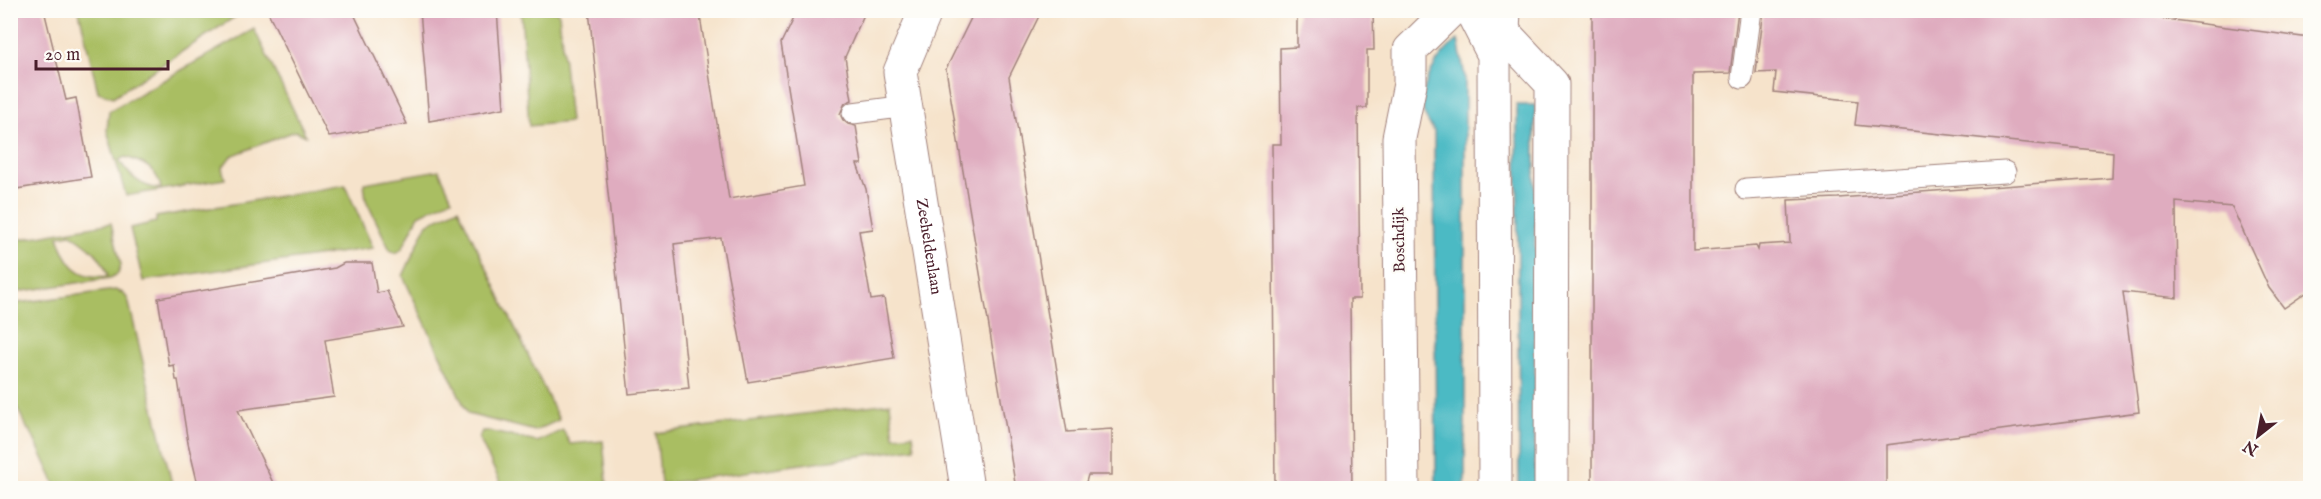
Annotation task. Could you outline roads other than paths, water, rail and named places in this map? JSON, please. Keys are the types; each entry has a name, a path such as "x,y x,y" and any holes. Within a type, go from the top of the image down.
{"street":[{"name":"Zeeheldenlaan","path":"926,10 900,72 967,489"},
{"name":"Boschdijk","path":"1403,489 1399,138 1410,84 1410,50 1451,10"},
{"path":"1471,10 1500,32 1552,84 1551,489"},
{"path":"1495,489 1500,32"}],"lane":[{"path":"1742,78 1750,10"},
{"path":"854,113 907,106"},
{"path":"1746,189 2005,171"}],"water":[{"path":"1458,40 1465,77 1465,488 1436,488 1434,131 1424,113 1423,100 1427,80 1432,70 1443,53"},
{"path":"1517,105 1535,105 1535,488 1519,488"}]}
